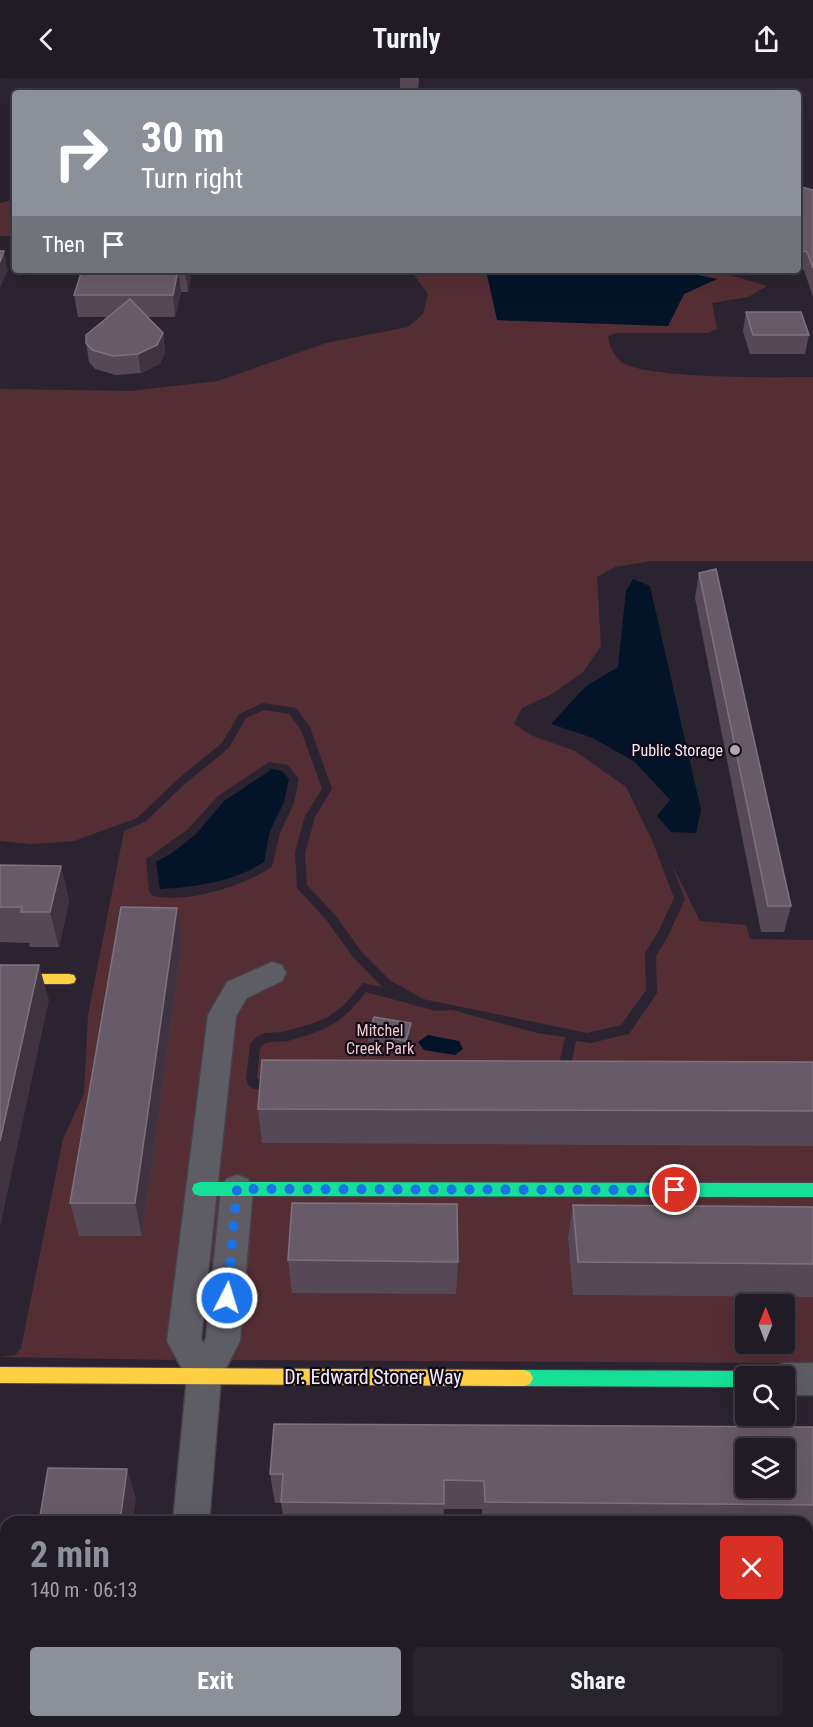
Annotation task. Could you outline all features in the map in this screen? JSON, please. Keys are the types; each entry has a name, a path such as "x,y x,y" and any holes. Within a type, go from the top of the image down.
{"street":[{"path":"204,1376 184,1341 222,1015 237,990 272,973"},
{"path":"0,979 69,979"},
{"path":"200,1189 813,1190"},
{"path":"192,1516 204,1376 223,1341 237,1189"},
{"path":"191,1277 229,1277"},
{"name":"Dr. Edward Stoner Way","path":"0,1375 735,1379"},
{"path":"795,1379 813,1379"}],"green space":[{"path":"12,200 12,236 0,236 0,203"},
{"path":"412,273 488,273 497,320 668,326 684,294 716,279 687,273 723,273 767,286 748,297 712,303 717,329 708,333 616,333 608,336 618,359 633,367 655,372 743,377 813,377 813,561 652,561 615,567 597,577 601,646 583,672 552,694 522,708 514,724 533,736 575,751 626,787 652,840 674,898 645,953 646,990 621,1025 587,1033 423,999 391,981 361,951 336,916 307,885 305,853 315,817 332,789 310,727 296,708 263,703 239,714 222,743 179,778 137,818 74,841 31,844 0,841 0,389 131,391 218,381 326,343 408,327 423,314 428,294"},
{"path":"264,710 289,714 301,730 322,789 305,816 295,852 297,888 327,921 353,957 382,987 363,983 344,1005 328,1017 311,1024 282,1032 265,1033 256,1037 250,1044 246,1079 248,1085 253,1089 556,1092 567,1084 576,1041 591,1043 629,1034 657,993 656,956 685,899 671,863 700,921 746,925 750,939 813,940 813,1363 230,1360 245,1262 177,1262 168,1341 175,1360 0,1357 15,1355 21,1348 63,1139 84,1093 88,1015 124,831 145,822 186,783 229,748 246,718","holes":["269,762 288,765 299,779 294,803 280,833 272,867 246,881 215,892 182,898 153,896 149,891 146,859 187,830 218,796"]},
{"name":"Mitchel Creek Park","path":"366,992 436,1011 452,1010 537,1033 565,1037 555,1082 257,1079 260,1048 264,1044 288,1041 323,1029 341,1018 358,1003"}],"water":[{"path":"688,273 717,279 684,294 668,326 497,320 487,274"},
{"path":"633,579 650,586 701,810 696,833 671,832 657,816 670,800 635,762 593,738 551,724 585,687 618,667 626,591"},
{"path":"272,769 282,771 289,779 284,802 270,831 264,862 227,879 187,887 160,889 156,862 195,835 224,801"},
{"path":"428,1035 459,1041 463,1049 455,1055 424,1050 418,1042"}],"building":[{"path":"801,187 813,190 813,268 807,252 801,250"},
{"path":"81,273 177,273 173,295 74,295"},
{"path":"130,299 163,333 157,345 138,354 113,356 92,350 86,343 86,335"},
{"path":"746,312 801,312 809,335 753,335"},
{"path":"716,569 791,906 768,906 699,573"},
{"path":"0,865 61,866 50,912 21,912 22,907 0,907"},
{"path":"121,907 177,908 135,1203 70,1203"},
{"path":"0,965 39,965 0,1141"},
{"path":"374,1017 411,1023 406,1041 368,1034"},
{"path":"262,1060 813,1062 813,1111 258,1109"},
{"path":"292,1203 457,1204 458,1262 288,1260"},
{"path":"573,1205 813,1207 813,1264 578,1262"},
{"path":"274,1424 813,1427 813,1505 485,1502 484,1481 444,1480 444,1504 281,1502 283,1474 270,1474"},
{"path":"48,1468 127,1469 121,1516 40,1516"}],"traffic: fast":[{"path":"200,1189 813,1190"},
{"path":"524,1378 735,1379"}],"traffic: slow":[{"path":"0,979 69,979"},
{"path":"0,1375 524,1378"}],"place":[{"name":"Public Storage","path":"735,750"}],"route":[{"path":"227,1298 237,1189 675,1190"}]}
